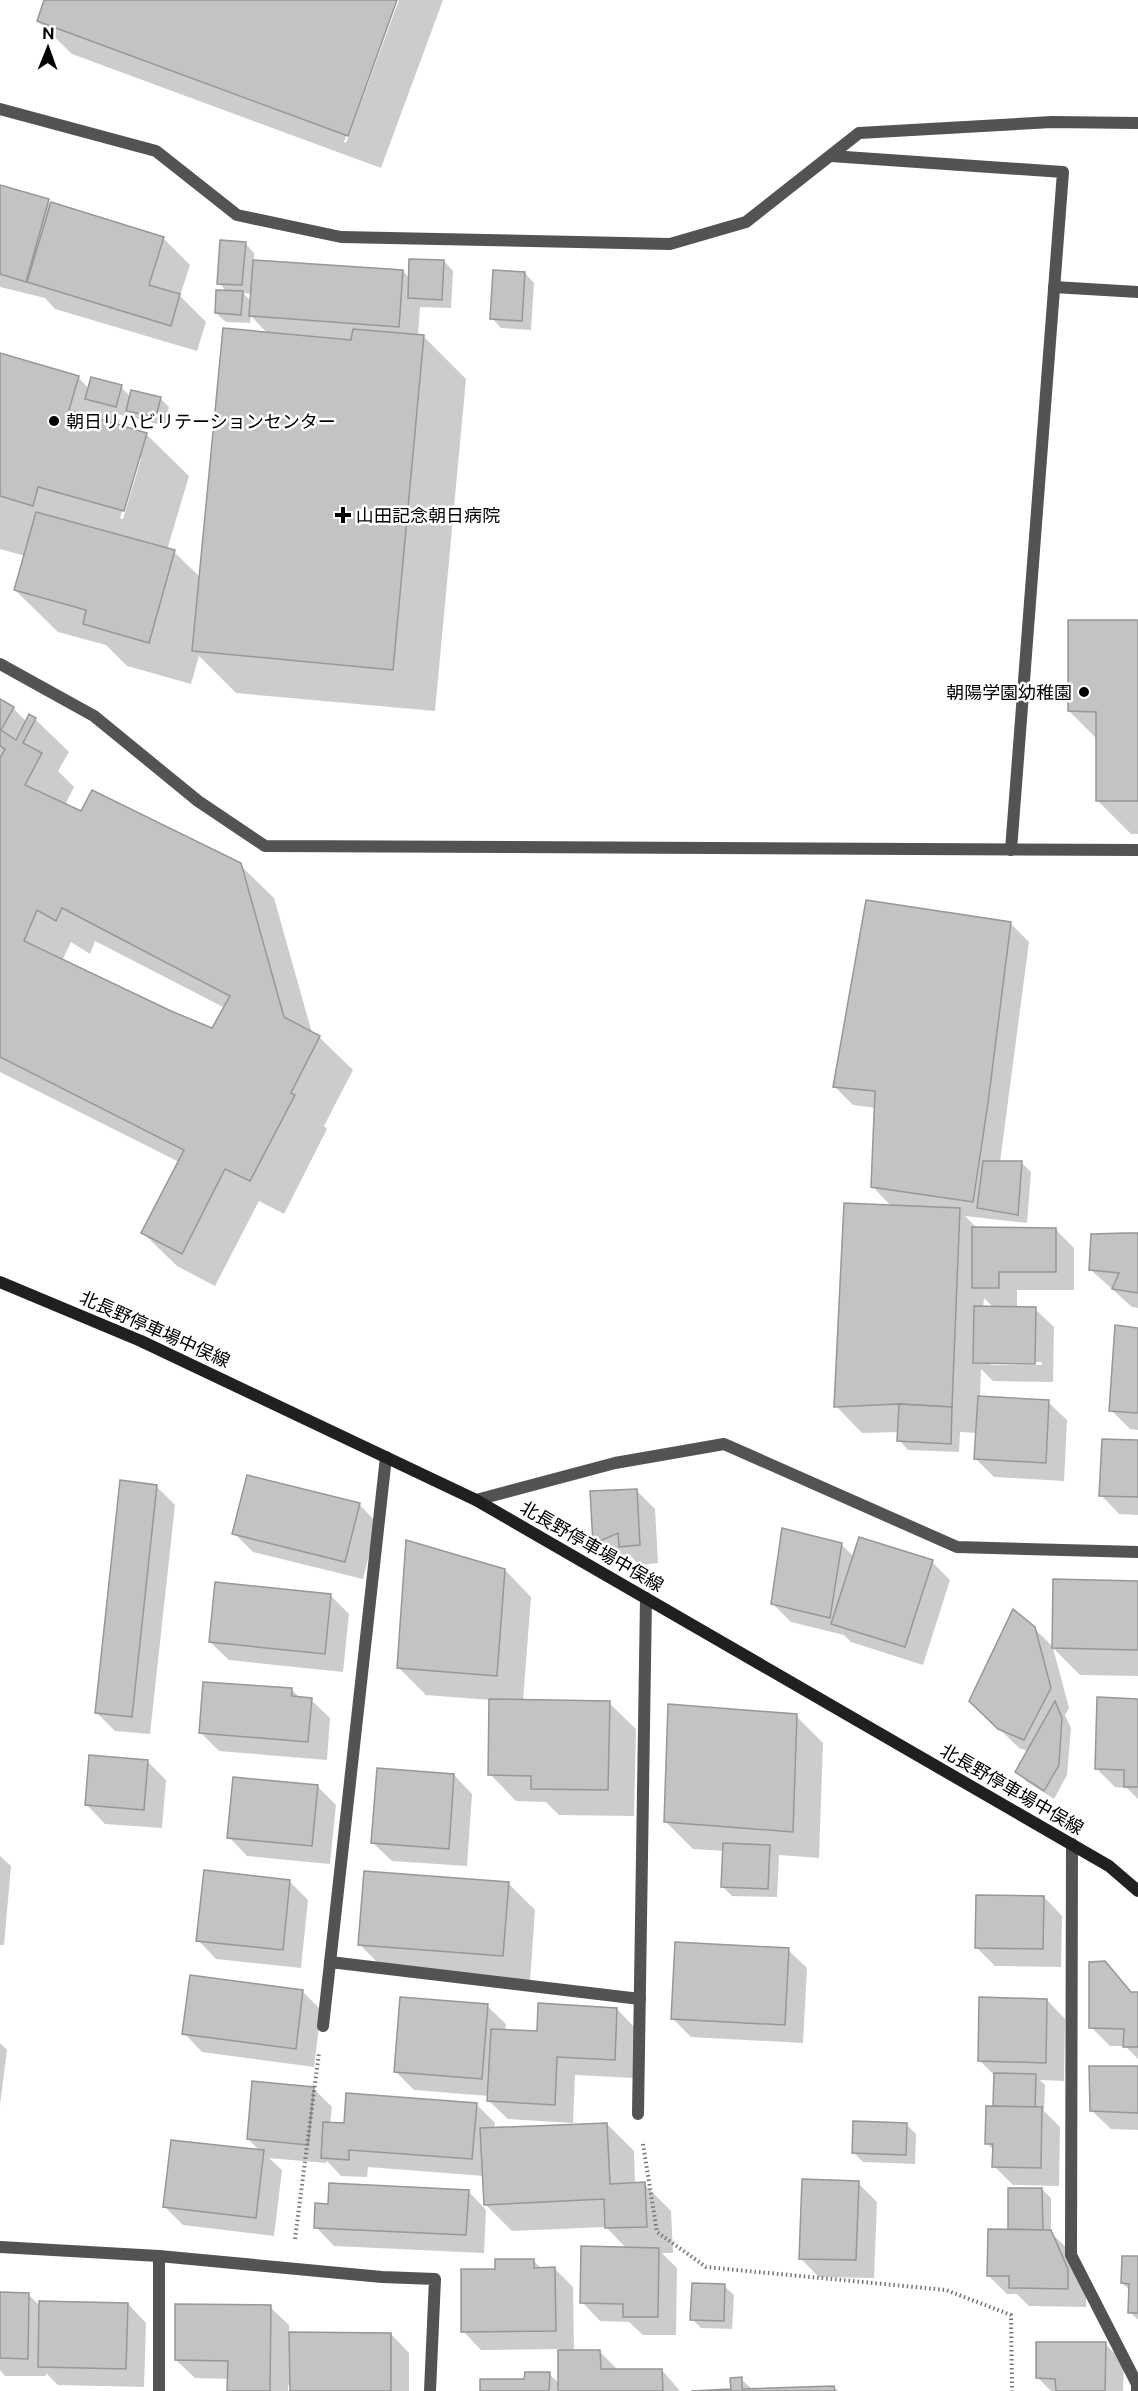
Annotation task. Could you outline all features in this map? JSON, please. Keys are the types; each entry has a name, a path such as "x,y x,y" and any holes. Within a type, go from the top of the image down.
{"main road":[{"name":"北長野停車場中俣線","path":"0,1282 141,1341 476,1500 1110,1866 1138,1892"}],"street":[{"path":"0,109 156,151 237,215 341,237 670,244 746,222 860,133 1052,122 1138,123"},
{"path":"831,156 1062,172 1011,850"},
{"path":"1054,287 1138,292"},
{"path":"0,664 94,716 198,801 265,846 1138,850"},
{"path":"476,1500 615,1463 724,1444 957,1547 1138,1552"},
{"path":"323,2026 386,1457"},
{"path":"638,2114 646,1598"},
{"path":"1072,1844 1071,2255 1137,2384 1137,2391"},
{"path":"330,1962 640,1999"},
{"path":"0,2247 159,2256 435,2279 430,2391"},
{"path":"159,2256 159,2391"}],"path":[{"path":"292,2268 323,2026"},
{"path":"638,2114 657,2232 705,2267 946,2289 1011,2315 1012,2391"}],"building":[{"path":"44,0 397,0 348,136 37,21"},
{"path":"0,185 49,199 26,282 0,274"},
{"path":"51,202 164,237 149,285 180,294 171,326 27,282"},
{"path":"220,240 246,242 242,285 217,284"},
{"path":"409,259 444,260 442,300 408,298"},
{"path":"253,260 403,270 399,327 249,316"},
{"path":"493,270 525,272 522,321 490,319"},
{"path":"216,290 243,291 241,315 215,313"},
{"path":"223,328 351,340 353,329 424,335 393,670 192,651"},
{"name":"朝日リハビリテーションセンター","path":"0,353 79,376 69,410 147,433 124,511 38,487 33,506 0,496"},
{"path":"91,377 122,385 116,407 85,399"},
{"path":"131,390 161,397 156,417 126,411"},
{"path":"36,512 175,550 149,643 83,624 86,610 14,590"},
{"path":"1068,620 1138,620 1138,801 1096,801 1096,712 1068,711"},
{"path":"0,699 14,707 1,730 16,740 29,714 36,718 23,743 42,753 25,785 81,811 92,790 241,863 284,1017 320,1036 291,1093 295,1095 250,1181 225,1169 182,1254 141,1233 184,1150 0,1057 0,758 5,749 0,746","holes":["62,908 230,996 212,1028 24,941 37,910 56,921"]},
{"path":"866,900 1011,922 973,1202 871,1187 875,1091 833,1087"},
{"path":"983,1161 1022,1161 1018,1215 977,1208"},
{"path":"844,1203 960,1208 952,1407 899,1404 834,1407"},
{"path":"972,1227 1056,1228 1056,1272 999,1272 999,1288 972,1288"},
{"path":"1138,1233 1138,1293 1112,1289 1119,1273 1089,1270 1091,1234"},
{"path":"974,1306 1036,1307 1035,1364 973,1363"},
{"path":"1115,1325 1138,1328 1138,1413 1109,1411"},
{"path":"978,1396 1049,1400 1046,1463 974,1459"},
{"path":"899,1404 952,1407 951,1444 897,1441"},
{"path":"1102,1439 1138,1440 1138,1497 1099,1496"},
{"path":"247,1475 360,1503 345,1562 232,1534"},
{"path":"120,1480 157,1485 132,1717 95,1713"},
{"path":"637,1489 640,1545 619,1547 618,1533 593,1544 590,1491"},
{"path":"782,1528 842,1543 830,1618 771,1604"},
{"path":"859,1537 933,1560 905,1647 831,1624"},
{"path":"406,1540 505,1569 497,1676 397,1668"},
{"path":"1053,1579 1138,1581 1138,1650 1052,1648"},
{"path":"215,1582 331,1594 325,1654 209,1642"},
{"path":"1013,1609 1035,1627 1051,1688 1024,1740 998,1729 969,1701"},
{"path":"203,1682 292,1688 292,1696 312,1698 308,1742 199,1733"},
{"path":"1097,1697 1138,1699 1138,1787 1124,1787 1124,1770 1095,1769"},
{"path":"489,1699 610,1701 608,1790 531,1789 531,1776 488,1775"},
{"path":"1055,1701 1062,1718 1059,1765 1044,1791 1015,1772"},
{"path":"668,1704 797,1714 793,1832 664,1822"},
{"path":"89,1755 148,1760 144,1810 85,1805"},
{"path":"377,1768 454,1774 449,1849 371,1843"},
{"path":"233,1777 318,1785 312,1846 227,1838"},
{"path":"723,1843 770,1845 768,1889 721,1887"},
{"path":"204,1870 290,1880 283,1950 196,1941"},
{"path":"364,1871 509,1882 503,1956 358,1945"},
{"path":"976,1895 1044,1896 1043,1949 975,1948"},
{"path":"675,1942 789,1948 785,2025 671,2019"},
{"path":"1105,1961 1131,1992 1138,1992 1138,2047 1123,2047 1124,2029 1089,2028 1089,1962"},
{"path":"190,1975 303,1990 296,2049 182,2034"},
{"path":"400,1997 488,2004 482,2079 394,2072"},
{"path":"979,1997 1047,1999 1046,2063 978,2061"},
{"path":"538,2003 617,2008 615,2060 557,2057 555,2105 487,2101 491,2029 537,2031"},
{"path":"1089,2066 1138,2066 1138,2113 1090,2111"},
{"path":"994,2073 1036,2074 1035,2108 993,2106"},
{"path":"252,2081 314,2087 308,2145 247,2139"},
{"path":"346,2093 477,2103 472,2159 349,2150 349,2160 321,2158 323,2122 344,2123"},
{"path":"986,2106 1042,2107 1041,2168 992,2167 993,2144 985,2144"},
{"path":"853,2121 907,2123 906,2155 852,2153"},
{"path":"607,2123 610,2184 645,2182 647,2227 605,2228 604,2199 484,2205 480,2128"},
{"path":"171,2140 264,2150 256,2218 163,2207"},
{"path":"802,2179 859,2181 856,2260 799,2259"},
{"path":"329,2183 469,2190 466,2235 314,2228 315,2203 328,2204"},
{"path":"1008,2188 1042,2188 1043,2230 1008,2229"},
{"path":"988,2229 1051,2230 1068,2269 1068,2289 1009,2288 1009,2276 987,2276"},
{"path":"581,2246 659,2248 658,2317 623,2317 623,2304 580,2303"},
{"path":"1122,2256 1138,2256 1138,2313 1128,2313 1129,2284 1121,2283"},
{"path":"495,2259 534,2259 534,2268 555,2267 556,2331 461,2332 461,2269 495,2269"},
{"path":"692,2283 725,2284 724,2321 690,2320"},
{"path":"0,2292 29,2293 28,2359 0,2358"},
{"path":"39,2301 128,2303 126,2369 38,2367"},
{"path":"175,2304 271,2305 270,2391 227,2391 228,2361 175,2360"},
{"path":"289,2332 391,2333 391,2391 290,2391"},
{"path":"1036,2342 1106,2342 1105,2391 1056,2391 1055,2379 1036,2378"},
{"path":"558,2350 600,2350 601,2369 662,2369 663,2391 558,2391"},
{"path":"525,2372 550,2372 549,2391 480,2391 480,2379 524,2379"},
{"path":"742,2377 742,2389 834,2386 835,2391 691,2391 731,2389 730,2378"}],"place":[{"name":"朝日リハビリテーションセンター","path":"54,421"},
{"name":"山田記念朝日病院","path":"343,515"},
{"name":"朝陽学園幼稚園","path":"1084,692"}]}
